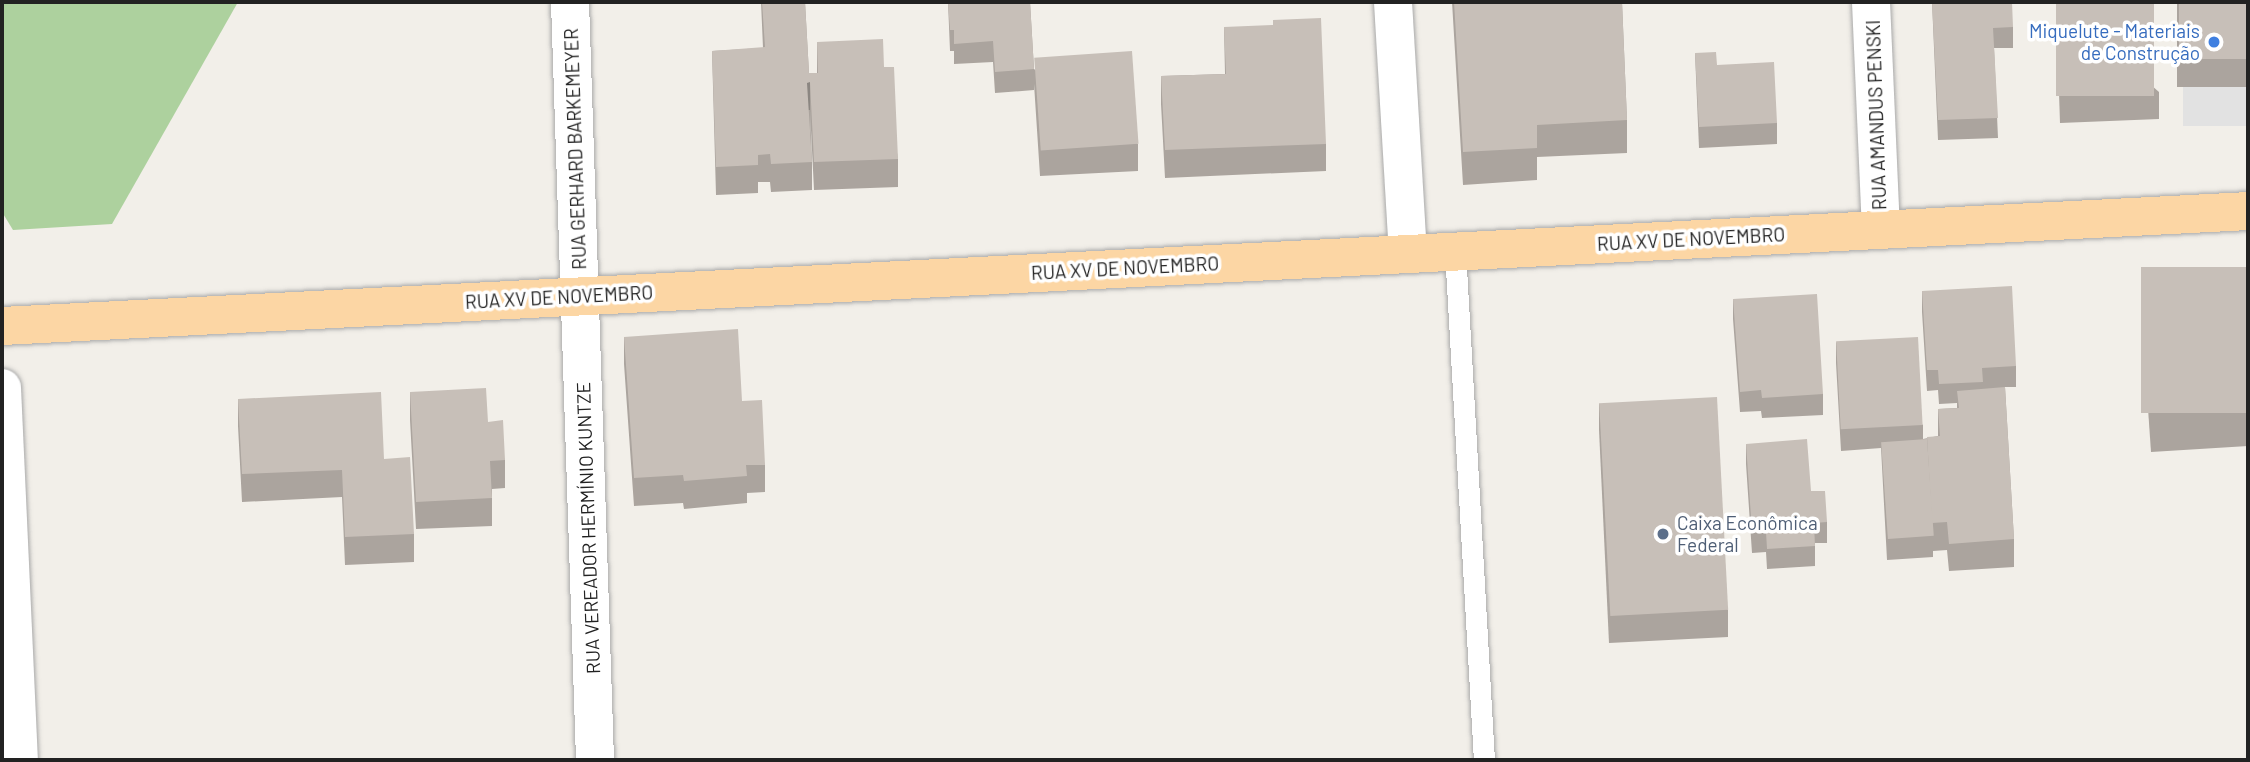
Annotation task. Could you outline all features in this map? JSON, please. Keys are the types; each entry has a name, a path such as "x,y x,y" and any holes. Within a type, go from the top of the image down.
{"main road":[{"name":"RUA XV DE NOVEMBRO","path":"2,326 2248,211"}],"street":[{"name":"RUA GERHARD BARKEMEYER","path":"570,2 580,296"},
{"path":"1393,2 1408,254"},
{"name":"RUA AMANDUS PENSKI","path":"1871,2 1881,229"},
{"name":"RUA VEREADOR HERMÍNIO KUNTZE","path":"580,296 595,760"},
{"path":"2,388 19,760"}],"lane":[{"path":"1455,250 1484,760"}],"green space":[{"path":"2,2 238,2 112,224 13,230 2,212"}],"shaded area":[{"path":"2183,83 2248,83 2248,126 2183,126"}],"building":[{"path":"762,2 805,2 809,73 818,73 817,42 883,39 884,67 894,67 898,159 814,162 810,82 807,83 812,162 771,164 770,154 758,155 758,165 716,167 712,51 765,47"},
{"path":"948,2 1030,2 1034,69 995,72 993,41 954,44"},
{"path":"1454,2 1622,2 1627,120 1537,125 1537,148 1463,152"},
{"path":"1932,2 2012,2 2013,27 1993,28 1998,118 1938,120"},
{"path":"2056,2 2154,2 2154,96 2056,96"},
{"name":"Miquelute - Materiais de Construção","path":"2179,2 2248,2 2248,59 2179,59"},
{"path":"1321,18 1326,144 1165,150 1161,76 1226,74 1224,27 1273,25 1273,20"},
{"path":"1132,51 1138,144 1041,151 1034,58"},
{"path":"1716,52 1717,65 1774,62 1777,123 1699,127 1695,53"},
{"path":"2141,267 2248,267 2248,413 2141,413"},
{"path":"2012,286 2016,366 1982,368 1983,382 1939,384 1938,370 1927,370 1922,291"},
{"path":"1817,294 1823,394 1762,398 1761,390 1740,392 1733,299"},
{"path":"738,329 742,401 762,400 765,465 746,465 747,476 684,481 683,475 634,478 624,337"},
{"path":"1918,337 1923,425 1841,429 1836,341"},
{"path":"2005,387 2014,539 1949,544 1947,522 1932,523 1927,437 1940,436 1938,409 1959,408 1957,391"},
{"path":"486,388 488,422 503,420 505,460 490,461 492,498 416,502 410,392"},
{"path":"381,392 384,459 410,457 414,534 345,537 342,470 242,474 238,399"},
{"name":"Caixa Econômica Federal","path":"1717,397 1728,610 1610,616 1599,403"},
{"path":"1807,439 1811,491 1825,491 1827,522 1814,523 1815,546 1767,549 1766,532 1752,532 1746,444"},
{"path":"1927,439 1934,536 1888,539 1881,442"}],"place":[{"name":"Miquelute - Materiais de Construção","path":"2214,42"},
{"name":"Caixa Econômica Federal","path":"1663,534"}]}
